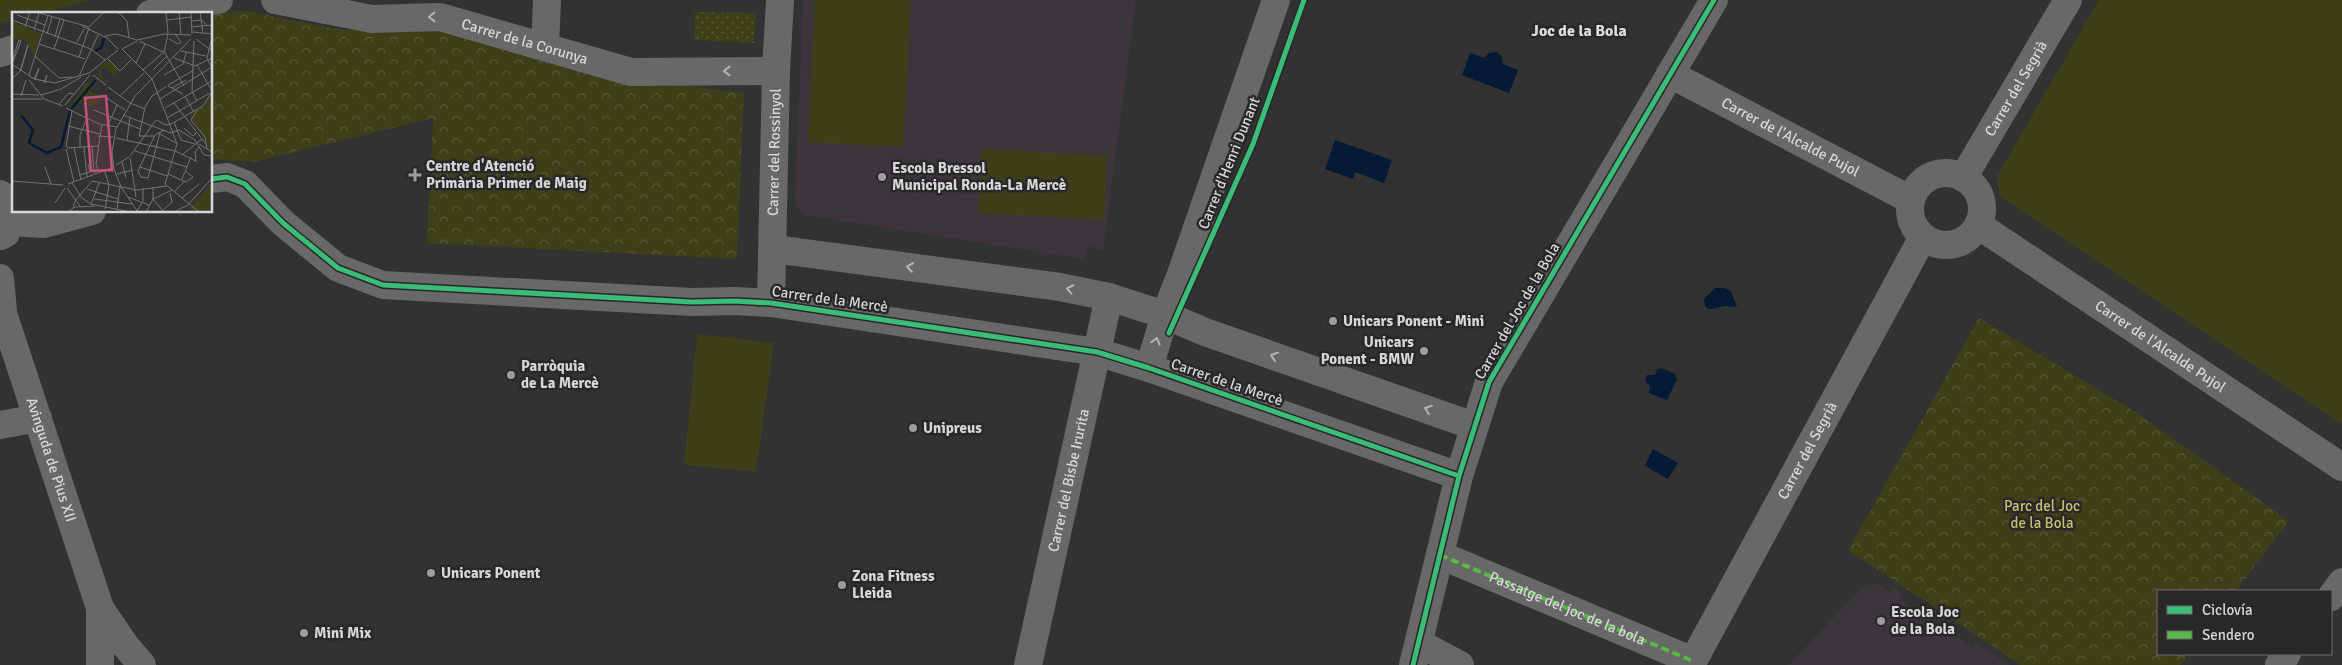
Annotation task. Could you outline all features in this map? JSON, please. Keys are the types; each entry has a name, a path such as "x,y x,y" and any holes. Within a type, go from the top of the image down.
{"street":[{"path":"158,12 185,5 218,0"},
{"name":"Carrer de la Corunya","path":"275,0 372,19 440,17 631,72 776,72"},
{"path":"546,47 547,0"},
{"name":"Carrer del Rossinyol","path":"771,303 774,249 776,72 780,0"},
{"name":"Carrer d'Henri Dunant","path":"1165,315 1276,0"},
{"name":"Carrer del Joc de la Bola","path":"1416,654 1459,476 1489,382 1714,0"},
{"name":"Carrer del Segrià","path":"1963,178 2068,0"},
{"name":"Carrer de l'Alcalde Pujol","path":"1670,74 1911,200"},
{"path":"1942,174 1963,178 1972,184 1980,198 1981,214 1978,225 1964,240 1954,245 1943,245 1923,238 1911,220 1911,200 1916,190 1932,176 1942,174"},
{"name":"Carrer de la Mercè","path":"212,179 227,177 245,184 284,223 338,268 383,285 692,302 734,301 771,303 1096,352 1149,368 1459,476"},
{"path":"0,194 5,229 44,224 88,212"},
{"name":"Carrer de l'Alcalde Pujol","path":"1978,225 2342,467"},
{"name":"Carrer del Segrià","path":"1692,663 1923,238"},
{"path":"774,249 1051,286 1110,297 1474,426"},
{"name":"Avinguda de Pius XII","path":"0,278 2,308 100,608"},
{"name":"Carrer del Bisbe Irurita","path":"1028,665 1096,352 1110,297"},
{"path":"1149,368 1165,315"},
{"path":"0,424 38,418"},
{"name":"Passatge del joc de la bola","path":"1440,555 1692,663"},
{"path":"2332,596 2342,582"},
{"path":"100,608 100,665"},
{"path":"100,608 125,645 142,665"},
{"path":"1416,654 1460,665"}],"shaded area":[{"path":"803,0 1136,0 1103,251 1088,246 1084,259 804,215 799,210 795,198"},
{"name":"Escola Joc de la Bola","path":"1873,582 1890,592 1893,588 1903,594 1900,599 1973,648 1976,643 2010,665 1788,665 1866,584 1870,586"}],"green space":[{"path":"0,0 92,0 46,12 12,12 12,20 0,23"},
{"path":"815,0 911,0 903,147 808,142"},
{"path":"2099,0 2342,0 2342,424 2000,196 1997,176"},
{"path":"242,10 341,30 453,28 618,77 744,93 737,259 427,243 433,118 253,162 214,159 212,151 212,16"},
{"path":"695,12 756,13 754,43 694,40"},
{"path":"982,149 1107,156 1104,220 978,213"},
{"name":"Parc del Joc de la Bola","path":"1979,318 2137,413 2289,521 2237,590 2157,590 2157,655 2187,655 2180,665 2021,665 1848,550"},
{"path":"697,334 774,343 756,472 684,465"}],"water":[{"path":"1497,52 1502,57 1503,64 1518,70 1509,93 1462,75 1470,53 1484,58 1489,53"},
{"path":"1335,140 1392,160 1384,183 1355,172 1353,179 1325,169"},
{"path":"1715,288 1724,288 1731,291 1737,307 1725,306 1708,309 1704,299"},
{"path":"1661,368 1675,374 1677,379 1667,400 1649,393 1650,386 1645,381 1647,375 1655,375 1657,370"},
{"path":"1653,449 1678,463 1668,479 1645,466"}],"marked path":[{"path":"1440,555 1693,661"}],"cycle path":[{"path":"1169,333 1253,144 1304,0"},
{"path":"1413,665 1459,476 1489,382 1714,0"},
{"path":"212,179 227,177 245,184 283,223 338,268 383,285 692,302 734,301 771,303 1097,352 1149,368 1459,476"}],"place":[{"name":"Centre d'Atenció Primària Primer de Maig","path":"415,175"},
{"name":"Escola Bressol Municipal Ronda-La Mercè","path":"882,177"},
{"name":"Unicars Ponent - Mini","path":"1333,321"},
{"name":"Unicars Ponent - BMW","path":"1424,351"},
{"name":"Parròquia de La Mercè","path":"511,375"},
{"name":"Unipreus","path":"913,428"},
{"name":"Unicars Ponent","path":"431,573"},
{"name":"Zona Fitness Lleida","path":"842,585"},
{"name":"Escola Joc de la Bola","path":"1881,621"},
{"name":"Mini Mix","path":"304,633"}],"district":[{"name":"Joc de la Bola","path":"1579,31"}]}
